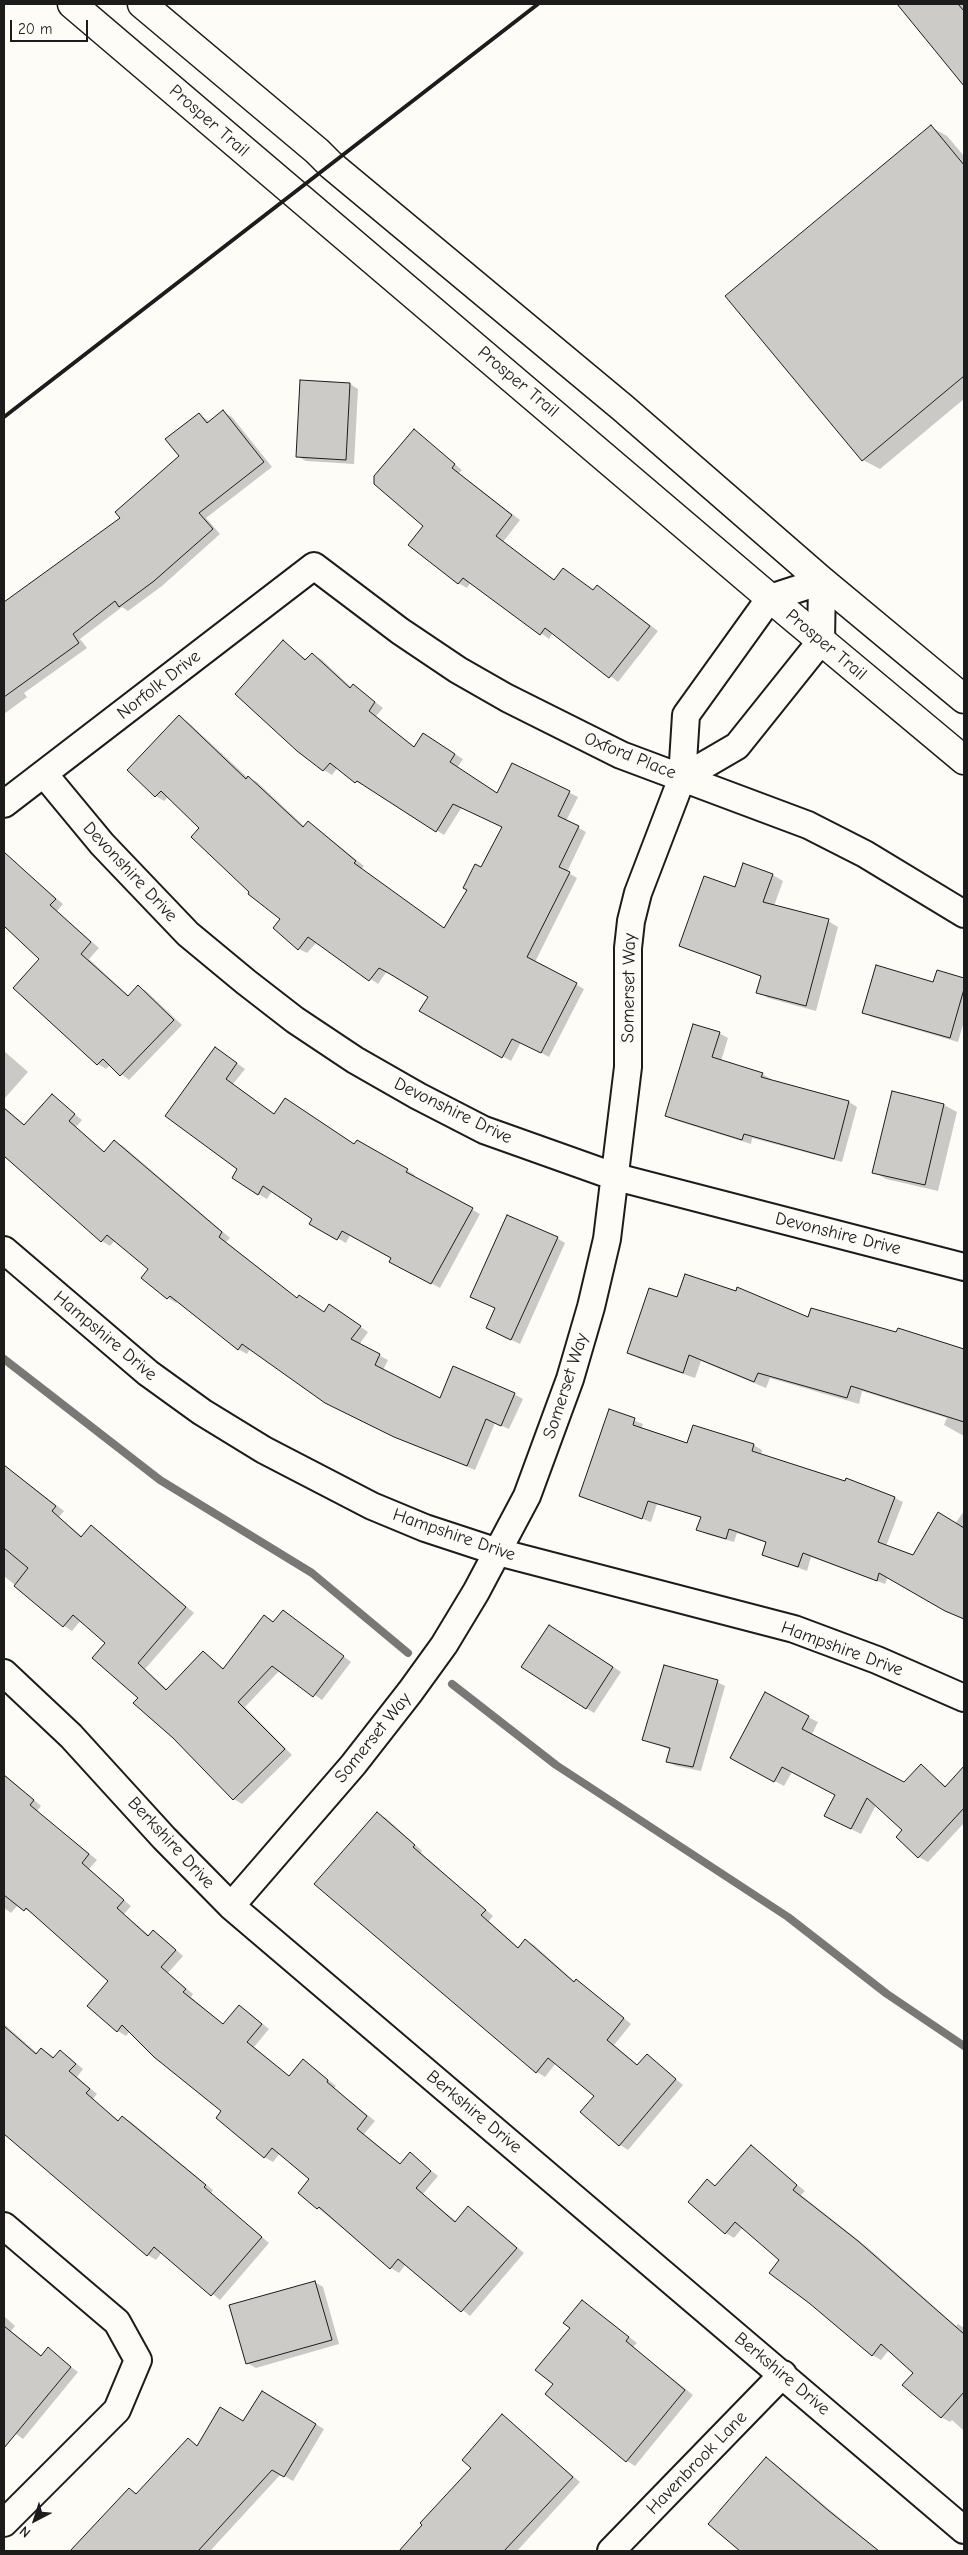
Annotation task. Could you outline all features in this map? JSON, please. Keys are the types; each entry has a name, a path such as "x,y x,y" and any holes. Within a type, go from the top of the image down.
{"main road":[{"name":"Prosper Trail","path":"72,4 770,598 964,760"},
{"path":"142,4 317,151 331,165 623,408 822,581 964,699"}],"street":[{"name":"Norfolk Drive","path":"4,804 314,566"},
{"name":"Oxford Place","path":"314,566 400,631 458,670 564,728 621,755 808,825 865,854 964,914"},
{"path":"682,778 737,746 821,641 822,581 770,598"},
{"name":"Somerset Way","path":"231,1906 383,1728 444,1645 498,1552 527,1496 570,1379 591,1308 603,1256 616,1177 628,1068 628,948 631,920 638,893 682,778 686,715 770,598"},
{"name":"Devonshire Drive","path":"44,774 114,858 188,934 295,1020 362,1064 418,1096 484,1130 616,1177 964,1265"},
{"name":"Hampshire Drive","path":"4,1250 148,1373 202,1412 264,1450 381,1510 425,1528 498,1552 794,1629 878,1660 964,1698"},
{"name":"Berkshire Drive","path":"4,1672 71,1736 164,1838 231,1906 964,2530"},
{"path":"4,2226 117,2322 138,2360 117,2410 4,2523"},
{"name":"Havenbrook Lane","path":"611,2551 783,2374"}],"building":[{"path":"897,4 958,4 964,11 964,86"},
{"path":"931,125 964,165 964,376 862,461 725,296"},
{"path":"300,380 350,383 346,460 296,457"},
{"path":"223,410 264,462 199,513 213,529 154,581 119,607 115,601 73,634 79,643 4,697 4,602 120,518 115,512 179,456 165,439 199,413 207,423"},
{"path":"414,429 455,464 452,468 512,515 496,536 554,580 563,568 593,590 597,585 650,626 609,678 545,628 540,635 463,578 458,584 408,545 423,526 374,484 374,476"},
{"path":"283,640 305,660 312,653 350,688 353,684 375,702 369,711 414,747 423,733 455,754 450,762 497,793 512,763 570,791 558,816 579,826 559,867 570,872 527,957 577,983 541,1053 512,1039 502,1058 419,1011 428,997 379,968 369,981 308,937 298,950 273,928 280,919 248,894 249,892 191,837 199,828 161,791 155,797 127,770 179,715 246,779 248,776 303,827 308,821 356,861 354,863 444,928 467,890 463,888 475,864 481,867 502,827 453,804 436,832 357,781 355,783 330,763 323,771 297,751 235,694"},
{"path":"4,852 56,899 50,905 91,942 81,954 128,996 138,985 174,1020 120,1076 103,1059 97,1065 13,988 39,959 4,926"},
{"path":"743,863 773,874 763,902 829,919 806,1006 756,993 761,976 679,946 704,876 735,887"},
{"path":"876,965 933,982 937,970 964,978 964,989 950,1038 862,1013"},
{"path":"693,1024 720,1032 712,1057 763,1073 761,1077 849,1101 834,1159 744,1134 742,1140 665,1116"},
{"path":"215,1047 237,1063 226,1079 274,1114 285,1098 354,1144 357,1140 408,1169 406,1172 473,1208 431,1284 389,1262 391,1258 342,1231 337,1240 309,1224 312,1219 263,1186 258,1195 232,1178 237,1169 165,1116"},
{"path":"892,1091 944,1104 925,1185 872,1173"},
{"path":"52,1094 75,1114 69,1121 104,1152 114,1140 222,1232 219,1237 297,1298 299,1295 324,1312 329,1304 361,1326 351,1339 380,1354 375,1365 440,1398 453,1366 515,1393 501,1426 486,1419 467,1466 394,1437 325,1403 242,1344 238,1350 170,1296 167,1299 141,1278 148,1269 107,1235 101,1242 4,1156 4,1108 24,1125"},
{"path":"507,1215 558,1237 511,1340 486,1328 495,1308 470,1297"},
{"path":"685,1274 736,1291 737,1287 808,1317 811,1308 896,1332 898,1328 964,1349 964,1422 851,1386 847,1398 758,1373 754,1382 689,1355 683,1373 627,1353 649,1288 677,1297"},
{"path":"609,1409 635,1418 633,1425 687,1443 693,1425 754,1444 752,1451 845,1481 846,1478 895,1497 878,1542 913,1555 938,1512 964,1528 964,1619 945,1611 879,1573 877,1581 803,1553 798,1567 762,1555 766,1542 729,1529 726,1539 696,1530 701,1517 648,1501 642,1519 579,1496"},
{"path":"4,1465 56,1506 52,1511 81,1537 91,1525 186,1607 138,1663 166,1690 203,1651 223,1669 264,1615 273,1622 283,1610 344,1656 313,1697 272,1666 238,1702 285,1749 233,1800 173,1738 133,1703 138,1698 92,1658 105,1643 73,1615 63,1627 14,1586 28,1568 4,1548"},
{"path":"549,1625 613,1667 586,1709 521,1667"},
{"path":"664,1665 718,1680 693,1767 666,1762 670,1748 642,1740"},
{"path":"765,1692 809,1716 802,1729 904,1782 921,1764 945,1787 964,1766 964,1808 918,1858 896,1837 902,1830 867,1798 851,1829 824,1816 835,1795 782,1767 774,1782 730,1758"},
{"path":"4,1775 34,1800 30,1805 89,1854 82,1863 124,1900 117,1908 148,1936 153,1930 176,1950 161,1967 186,1989 183,1992 223,2024 239,2005 262,2024 247,2042 289,2076 303,2059 367,2116 357,2129 400,2164 410,2152 431,2171 416,2188 455,2222 468,2206 517,2248 461,2312 398,2259 390,2269 319,2207 317,2209 298,2193 309,2179 272,2148 264,2158 216,2118 221,2111 154,2057 122,2025 117,2032 87,2006 108,1981 26,1908 24,1911 4,1895"},
{"path":"377,1812 415,1845 413,1847 486,1910 481,1915 518,1948 525,1939 574,1982 576,1979 624,2018 607,2040 637,2065 647,2054 676,2079 619,2146 580,2112 594,2096 548,2058 536,2073 314,1884"},
{"path":"4,2026 36,2054 41,2048 53,2058 60,2050 76,2064 69,2071 90,2089 86,2093 118,2121 122,2116 206,2185 204,2187 262,2237 211,2296 154,2247 147,2256 4,2134"},
{"path":"751,2145 797,2185 793,2190 858,2241 964,2334 964,2392 941,2418 902,2385 913,2373 881,2344 872,2356 809,2303 769,2273 779,2260 735,2222 725,2234 688,2202 707,2179 715,2186"},
{"path":"315,2281 332,2340 246,2364 229,2305"},
{"path":"582,2300 629,2337 626,2341 685,2390 626,2462 545,2394 553,2384 535,2370 570,2328 563,2323"},
{"path":"4,2326 41,2356 48,2347 71,2367 4,2448"},
{"path":"262,2391 316,2424 284,2477 272,2470 198,2551 70,2551 129,2488 136,2494 188,2438 197,2446 220,2407 243,2421"},
{"path":"502,2414 573,2477 504,2551 399,2551 422,2525 420,2523 471,2468 462,2460"},
{"path":"766,2457 879,2551 740,2551 708,2524"}],"waterway":[{"path":"4,1359 160,1480 312,1573 408,1653"},
{"path":"452,1684 556,1765 788,1917 887,1994 964,2046"}],"railway":[{"path":"4,417 538,4"}]}
